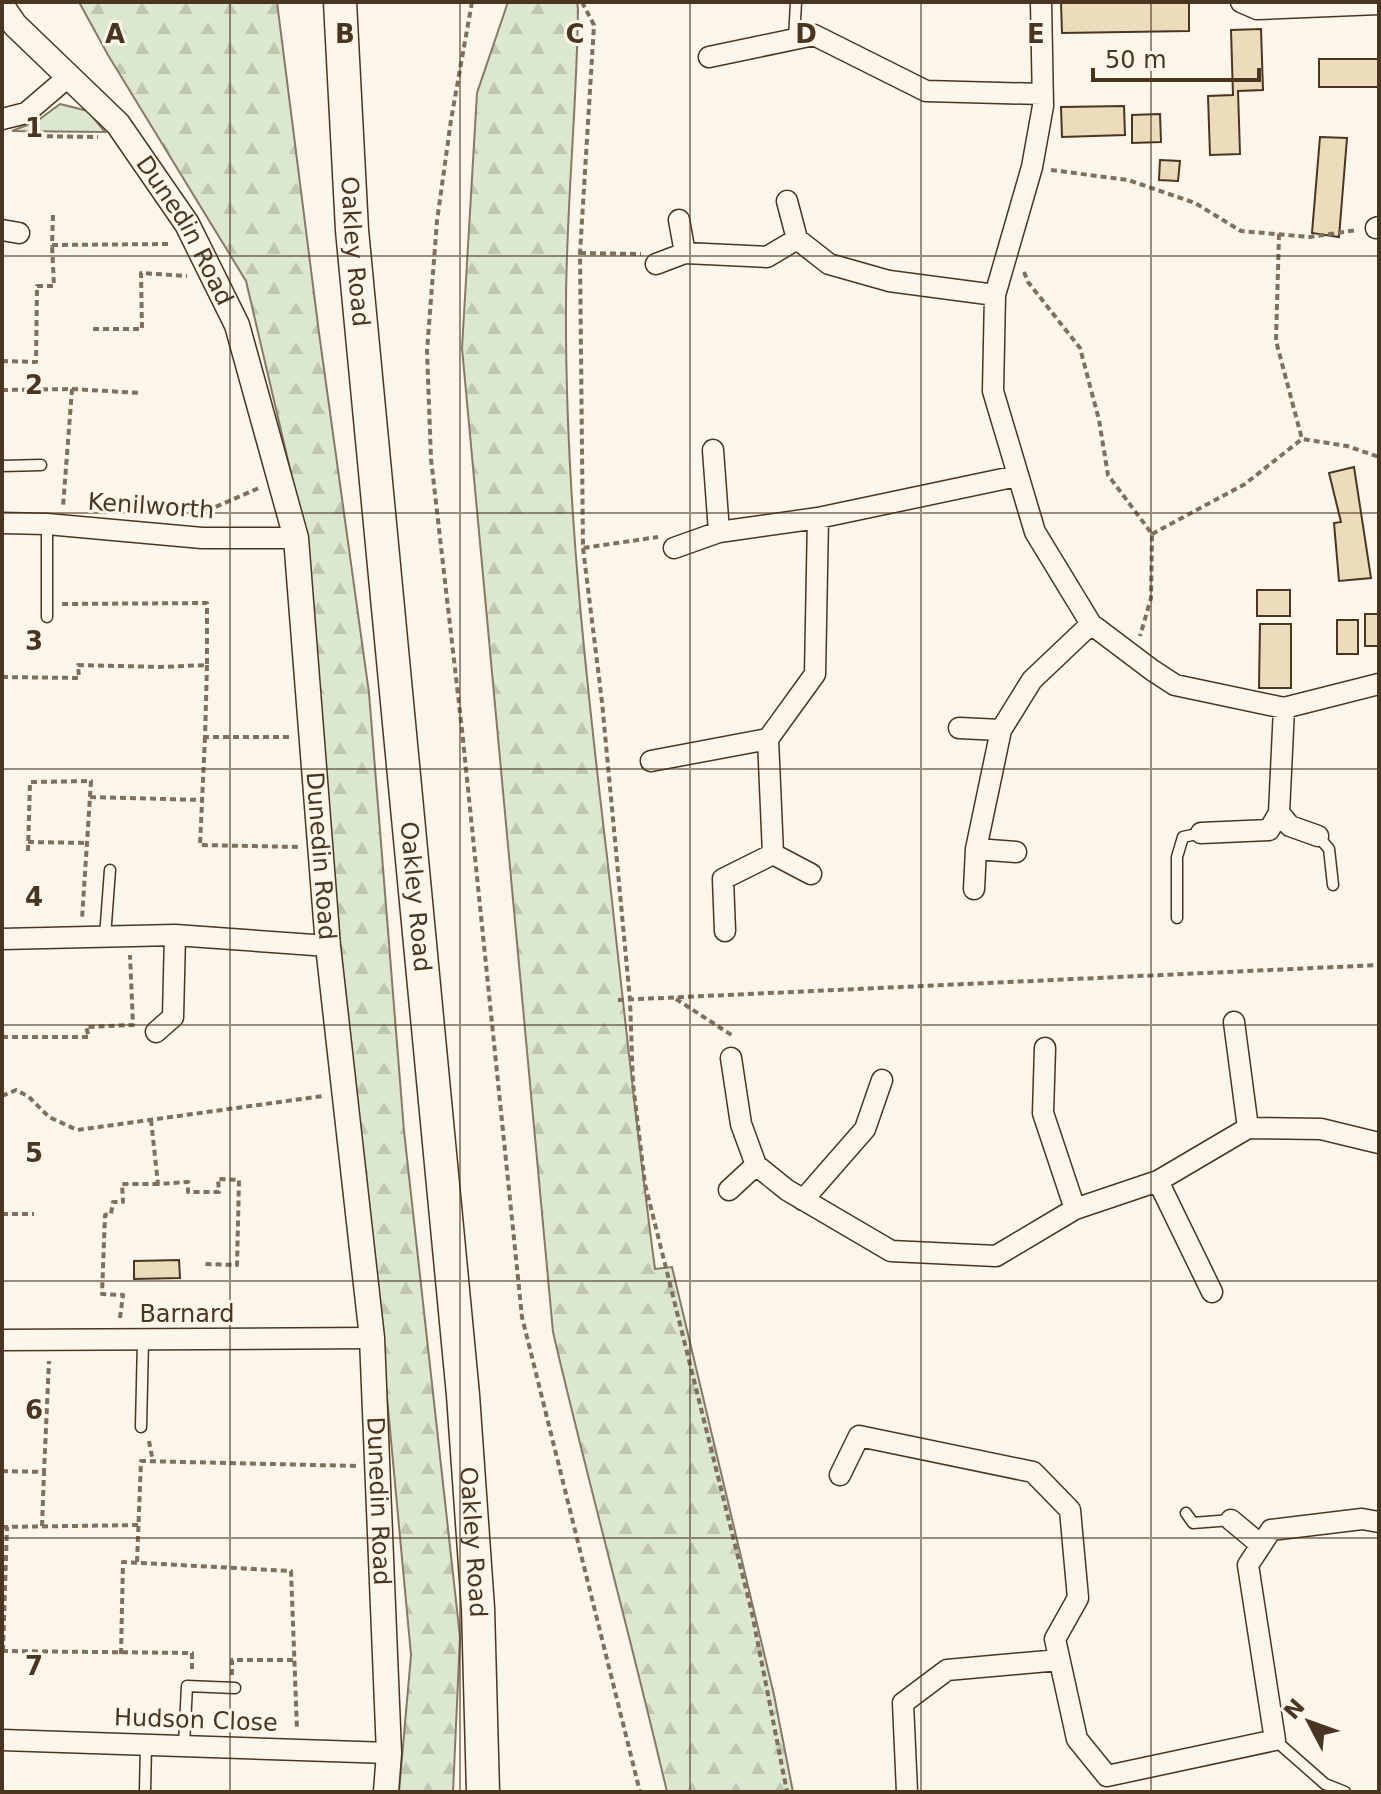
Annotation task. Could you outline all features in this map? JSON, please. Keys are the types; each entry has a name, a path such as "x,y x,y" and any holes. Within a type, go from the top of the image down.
{"main road":[{"name":"Oakley Road","path":"340,2 352,230 463,1395 478,1608 483,1792"}],"street":[{"path":"1041,2 1042,94 1032,167 995,295 993,391 1035,532 1091,624 1175,685 1284,708 1379,684"},
{"path":"1241,2 1257,9 1379,4"},
{"name":"Dunedin Road","path":"2,6 15,25 118,124 187,224 237,325 296,538 328,946 372,1338 389,1753 386,1792"},
{"path":"709,57 814,35 926,91 1042,94"},
{"path":"2,119 26,113 68,77"},
{"path":"787,201 797,239 829,264 889,281 995,295"},
{"path":"679,220 685,253"},
{"path":"656,264 685,253 767,257 797,239"},
{"path":"713,450 719,532"},
{"path":"674,548 719,532 818,518 1017,476"},
{"path":"773,854 768,739 815,674 818,518"},
{"name":"Kenilworth","path":"2,523 202,538 296,538"},
{"path":"974,889 976,849 1001,730 1032,680 1091,624"},
{"path":"1201,833 1269,830 1279,813 1284,708"},
{"path":"959,728 1001,730"},
{"path":"651,761 768,739"},
{"path":"1279,813 1290,826 1318,836"},
{"path":"976,849 1016,852"},
{"path":"773,854 811,874"},
{"path":"725,931 723,879 773,854"},
{"path":"2,939 175,935 328,946"},
{"path":"156,1032 173,1017 175,935"},
{"path":"1234,1022 1248,1128"},
{"path":"1045,1048 1043,1113 1075,1209"},
{"path":"731,1058 741,1124 756,1165 803,1200 891,1251 996,1256 1075,1209 1158,1181 1248,1128 1321,1129 1379,1143"},
{"path":"803,1200 865,1129 882,1080"},
{"path":"729,1190 756,1165"},
{"path":"1158,1181 1212,1292"},
{"name":"Barnard","path":"2,1340 372,1338"},
{"path":"840,1475 859,1436 1033,1472 1070,1510 1078,1598 1055,1639 1077,1739 1103,1784 1275,1740 1248,1565 1271,1530 1362,1519 1379,1522"},
{"path":"1231,1520 1261,1545"},
{"path":"907,1792 903,1703 947,1670 1059,1660"},
{"name":"Hudson Close","path":"2,1740 389,1753"}],"lane":[{"path":"794,39 796,2"},
{"path":"2,466 41,465"},
{"path":"47,617 54,525"},
{"path":"1177,918 1177,857 1183,837 1201,833"},
{"path":"1318,836 1329,849 1333,885"},
{"path":"105,937 110,870"},
{"path":"141,1427 143,1341"},
{"path":"1186,1513 1193,1523 1231,1520"},
{"path":"184,1745 187,1686 234,1688"},
{"path":"1275,1740 1325,1784 1345,1792"},
{"path":"145,1792 146,1744"}],"path":[{"path":"472,2 437,221 427,351 431,459 464,745 522,1317 640,1792"},
{"path":"582,2 594,25 580,253 583,548 602,702 630,1000 633,1084 645,1184 752,1613 787,1792"},
{"path":"17,136 105,137 124,133"},
{"path":"1032,167 1128,180 1195,203 1241,231 1310,237 1377,228"},
{"path":"2,361 36,362 37,286 54,286 53,215"},
{"path":"1279,234 1276,341 1302,439"},
{"path":"52,245 184,244"},
{"path":"580,253 643,254 656,264"},
{"path":"1007,255 1019,258 1028,282 1080,348 1099,420 1108,475 1152,534 1151,598 1139,634 1152,670"},
{"path":"93,329 142,329 141,273 213,278"},
{"path":"54,525 72,389"},
{"path":"2,390 72,389 141,393"},
{"path":"1152,534 1245,484 1302,439 1347,446 1379,457"},
{"path":"202,538 204,512 280,479"},
{"path":"583,548 675,534 674,548"},
{"path":"47,604 207,603 200,845 320,847"},
{"path":"2,677 79,678 78,665 207,665"},
{"path":"205,737 312,737"},
{"path":"28,851 30,782 91,781 81,937"},
{"path":"90,797 202,800"},
{"path":"28,842 87,843"},
{"path":"2,1037 89,1037 86,1027 133,1025 129,936"},
{"path":"618,1000 1379,965"},
{"path":"674,998 733,1036 731,1058"},
{"path":"2,1096 16,1090 29,1097 49,1117 77,1130 311,1099 344,1090"},
{"path":"151,1120 158,1184"},
{"path":"117,1341 123,1295 102,1294 105,1215 111,1214 113,1202 123,1202 122,1184 188,1182 188,1192 219,1192 218,1179 239,1180 237,1265 203,1264"},
{"path":"2,1214 34,1214"},
{"path":"42,1526 50,1340"},
{"path":"141,1427 151,1444 153,1462"},
{"path":"137,1562 141,1461 377,1466"},
{"path":"2,1471 44,1472"},
{"path":"138,1525 5,1527 3,1651 192,1653 192,1686"},
{"path":"121,1654 123,1562 291,1571 298,1749"},
{"path":"234,1688 232,1660 295,1660"}],"green space":[{"path":"79,2 277,2 369,693 404,1131 460,1637 453,1792 399,1792 411,1655 372,1236 334,890 305,533 246,281"},
{"path":"508,2 577,2 566,270 569,447 585,656 642,1168 655,1269 672,1267 774,1695 793,1792 667,1792 553,1332 462,348 477,93"},
{"path":"60,104 88,111 105,132 12,131 37,121"}],"building":[{"path":"1189,2 1189,31 1062,33 1061,3"},
{"path":"1261,29 1263,90 1238,91 1240,154 1210,155 1208,96 1233,95 1231,30"},
{"path":"1319,59 1379,59 1379,87 1319,87"},
{"path":"1124,106 1125,135 1062,137 1061,107"},
{"path":"1160,114 1161,142 1132,143 1132,115"},
{"path":"1320,137 1347,138 1339,237 1312,233"},
{"path":"1160,160 1180,161 1178,181 1159,180"},
{"path":"1354,467 1371,578 1339,581 1334,523 1341,522 1329,473"},
{"path":"1257,590 1290,590 1290,616 1257,616"},
{"path":"1365,614 1379,614 1379,646 1365,646"},
{"path":"1337,620 1358,620 1358,654 1337,654"},
{"path":"1260,624 1291,624 1291,688 1259,688"},
{"path":"179,1260 180,1278 134,1279 134,1261"}]}
